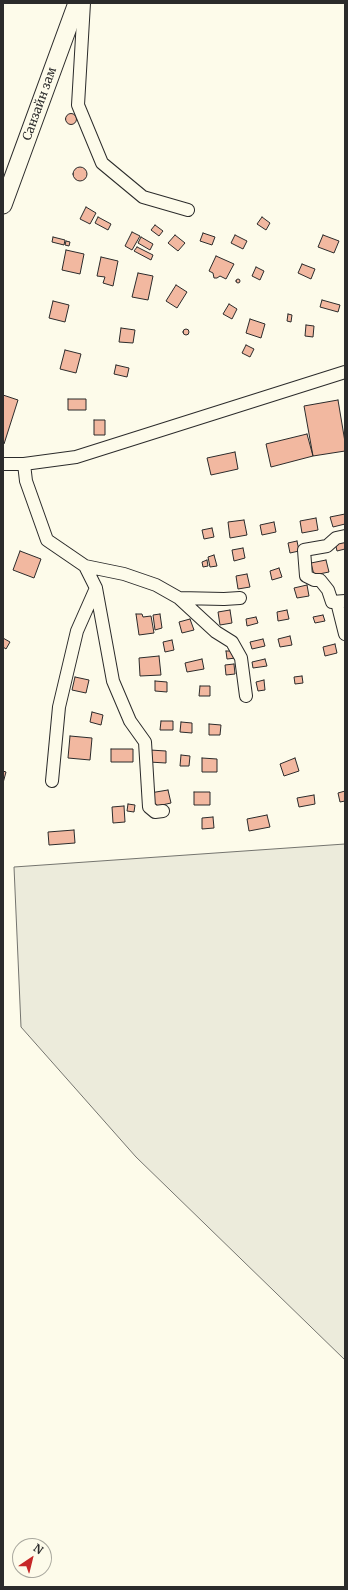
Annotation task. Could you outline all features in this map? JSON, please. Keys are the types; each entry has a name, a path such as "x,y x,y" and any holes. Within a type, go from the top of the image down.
{"main road":[{"name":"Санзайн зам","path":"3,205 77,3"}],"street":[{"path":"84,3 78,105 102,164 143,197 188,210"},
{"path":"3,464 24,464 76,457 345,372"},
{"path":"24,464 26,481 47,540 85,566 124,574 156,585 179,598 216,632 232,642 241,658 246,696"},
{"path":"345,536 336,538 327,546 304,550 306,576 314,580 320,580 328,590 332,602 341,601 345,634"},
{"path":"85,566 96,588 113,680 130,721 145,742 149,807 155,812 163,811"},
{"path":"52,781 59,707 77,631 96,588"},
{"path":"179,598 240,598"}],"shaded area":[{"path":"345,844 345,1360 136,1157 21,1027 14,867"}],"building":[{"path":"69,114 73,114 75,115 75,123 69,124 66,121 66,117"},
{"path":"80,167 85,169 87,174 85,179 80,181 75,179 73,174 75,169"},
{"path":"86,207 96,213 90,224 80,219"},
{"path":"98,217 111,224 108,230 95,223"},
{"path":"262,217 270,223 266,230 257,224"},
{"path":"155,225 163,231 159,236 151,230"},
{"path":"132,232 140,236 132,250 125,246"},
{"path":"203,233 215,237 212,245 200,241"},
{"path":"175,235 185,243 178,251 168,243"},
{"path":"235,235 247,241 243,249 231,243"},
{"path":"323,235 339,241 334,253 318,247"},
{"path":"53,237 65,240 64,245 52,242"},
{"path":"141,237 153,244 150,250 138,243"},
{"path":"66,241 70,242 69,246 65,245"},
{"path":"137,247 153,255 151,260 134,251"},
{"path":"66,250 84,254 80,274 62,270"},
{"path":"216,256 234,264 226,279 220,276 214,278 213,273 209,271"},
{"path":"101,257 118,261 113,286 103,283 105,277 97,276"},
{"path":"302,264 315,269 311,279 298,273"},
{"path":"256,267 264,271 260,280 252,276"},
{"path":"138,273 153,276 148,300 132,297"},
{"path":"236,279 240,279 240,283 236,283"},
{"path":"176,285 187,292 177,308 166,301"},
{"path":"322,300 340,305 338,312 320,307"},
{"path":"53,301 69,305 65,322 49,318"},
{"path":"229,304 237,309 232,319 223,314"},
{"path":"288,314 292,315 291,322 287,321"},
{"path":"250,319 265,324 261,338 246,333"},
{"path":"306,325 314,326 313,337 305,336"},
{"path":"121,328 135,330 133,343 119,342"},
{"path":"186,329 189,332 186,335 183,332"},
{"path":"246,345 254,349 250,357 242,353"},
{"path":"65,350 81,354 76,373 60,369"},
{"path":"116,365 129,368 127,377 114,374"},
{"path":"3,395 18,400 4,444 3,444"},
{"path":"68,399 86,399 86,410 68,410"},
{"path":"338,400 345,442 345,451 313,456 304,406"},
{"path":"94,420 105,420 105,435 94,435"},
{"path":"307,434 313,456 271,467 266,444"},
{"path":"235,452 238,469 211,475 207,458"},
{"path":"345,514 345,524 333,527 330,517"},
{"path":"316,518 318,530 302,533 300,521"},
{"path":"244,520 247,535 230,538 228,522"},
{"path":"274,522 276,532 262,535 260,525"},
{"path":"212,528 214,537 204,539 202,530"},
{"path":"345,540 345,549 337,551 335,542"},
{"path":"297,541 299,551 290,553 288,543"},
{"path":"243,548 245,558 234,561 232,550"},
{"path":"20,551 41,559 34,578 13,570"},
{"path":"214,555 217,566 210,567 208,557"},
{"path":"207,560 208,566 203,567 202,562"},
{"path":"326,560 329,572 314,575 311,563"},
{"path":"279,568 282,577 272,580 270,571"},
{"path":"247,574 250,587 238,589 236,576"},
{"path":"307,585 309,596 297,598 294,588"},
{"path":"230,610 232,623 220,625 218,612"},
{"path":"287,610 289,619 278,621 277,612"},
{"path":"136,614 142,614 143,617 151,616 154,633 139,635"},
{"path":"160,614 162,628 155,630 153,615"},
{"path":"323,615 325,621 315,623 313,617"},
{"path":"256,617 258,623 247,626 246,619"},
{"path":"190,619 194,630 182,633 179,622"},
{"path":"290,636 292,645 280,647 278,639"},
{"path":"3,638 10,642 6,649 3,647"},
{"path":"263,639 265,646 252,649 250,642"},
{"path":"172,640 174,650 165,652 163,642"},
{"path":"335,644 337,653 325,656 323,647"},
{"path":"226,651 235,651 236,658 227,659"},
{"path":"159,656 161,675 140,676 139,658"},
{"path":"202,659 204,669 187,672 185,663"},
{"path":"265,659 267,666 253,668 252,662"},
{"path":"234,664 235,674 226,675 225,665"},
{"path":"302,676 303,683 295,684 294,677"},
{"path":"75,677 89,680 86,693 72,690"},
{"path":"264,680 265,690 258,691 256,682"},
{"path":"155,681 167,682 167,692 155,691"},
{"path":"200,686 210,686 210,696 199,696"},
{"path":"92,712 103,715 101,725 90,722"},
{"path":"161,721 173,721 173,730 160,730"},
{"path":"181,722 192,723 192,733 180,732"},
{"path":"209,724 221,725 220,735 209,735"},
{"path":"70,736 92,738 90,760 68,758"},
{"path":"111,749 133,749 133,762 111,762"},
{"path":"150,750 166,751 166,763 149,762"},
{"path":"181,755 190,756 189,766 180,766"},
{"path":"202,758 217,759 217,772 202,772"},
{"path":"295,758 299,771 284,776 280,764"},
{"path":"3,771 6,772 3,783"},
{"path":"168,790 171,803 153,807 150,793"},
{"path":"345,791 345,801 340,802 338,793"},
{"path":"194,792 210,792 210,805 194,805"},
{"path":"314,795 315,804 299,807 297,798"},
{"path":"128,804 135,805 134,812 127,811"},
{"path":"124,806 125,822 113,823 112,807"},
{"path":"267,815 270,827 249,831 247,819"},
{"path":"213,817 214,828 202,829 202,818"},
{"path":"74,830 75,843 49,845 48,832"}]}
